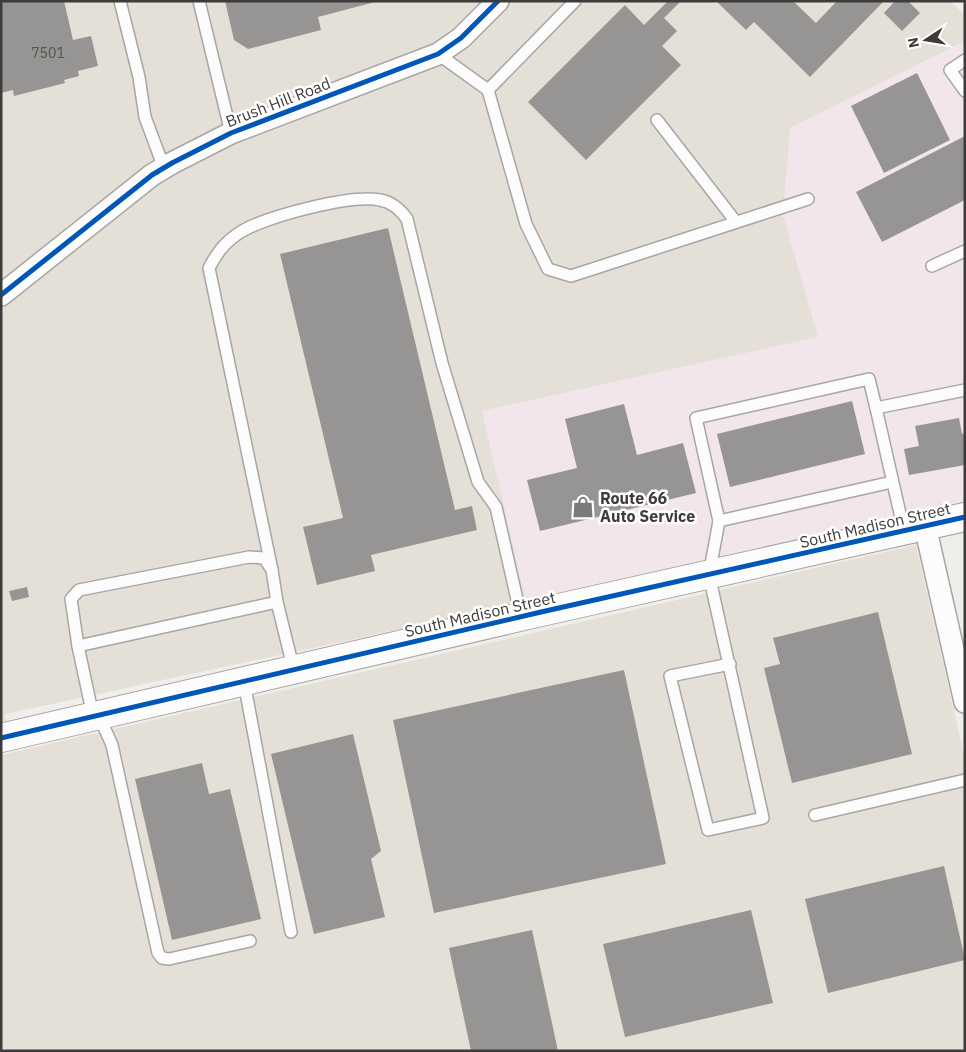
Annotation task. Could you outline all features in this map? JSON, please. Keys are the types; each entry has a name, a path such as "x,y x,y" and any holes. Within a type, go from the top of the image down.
{"street":[{"name":"Brush Hill Road","path":"1,295 164,168 231,133 438,54 461,38 498,1"},
{"name":"South Madison Street","path":"1,738 521,617 965,518"},
{"path":"914,529 965,702"}],"lane":[{"path":"120,1 140,77 146,117 164,168"},
{"path":"199,1 231,133"},
{"path":"488,90 575,1"},
{"path":"438,54 488,90 526,224 548,269 571,276 808,199"},
{"path":"965,60 950,70 965,91"},
{"path":"657,120 736,222"},
{"path":"294,671 277,602 209,268 220,248 239,233 291,213 349,200 377,199 400,209 407,219 442,363 475,473 478,482 496,507 521,617"},
{"path":"932,266 965,251"},
{"path":"730,664 670,676 708,830 764,818 730,664 709,575 718,521 696,418 869,379 892,482 914,529"},
{"path":"876,408 965,390"},
{"path":"718,521 892,482"},
{"path":"250,940 169,958 162,958 158,953 112,745 104,727 93,716 78,646 71,599 79,590 249,557 264,558 272,570"},
{"path":"78,646 277,602"},
{"path":"244,682 291,932"},
{"path":"815,815 965,780"}],"shaded area":[{"path":"1,1 950,1 965,15 965,41 790,128 783,215 818,337 482,411 526,602 5,714 6,721 1,722"},
{"path":"965,41 965,504 526,602 482,411 818,337 783,215 789,128"},
{"path":"916,545 965,759 965,1051 1,1051 1,755"}],"building":[{"path":"1,1 64,1 73,40 91,36 98,66 78,71 79,76 64,80 65,83 14,96 13,90 1,93"},
{"path":"225,1 375,2 318,17 321,30 248,49 234,40"},
{"path":"668,1 681,1 664,18 677,31 662,46 681,65 586,160 528,102 625,5 644,25"},
{"path":"716,1 793,1 816,23 837,1 884,1 810,77 754,22 746,30"},
{"path":"895,1 908,1 920,13 902,31 884,13"},
{"path":"917,73 950,140 884,173 851,106"},
{"path":"965,136 965,200 882,242 856,192"},
{"path":"388,228 455,510 472,506 477,530 371,555 375,571 317,585 303,527 343,518 280,254"},
{"path":"852,401 865,454 730,487 717,434"},
{"path":"624,404 637,455 683,443 696,493 540,531 527,480 577,468 565,419"},
{"path":"959,418 962,434 965,433 965,465 909,475 904,449 919,446 915,426"},
{"path":"27,587 29,597 12,601 9,591"},
{"path":"878,612 912,754 792,783 764,668 780,664 773,638"},
{"path":"624,670 666,864 434,913 393,720"},
{"path":"353,734 381,851 371,859 385,917 314,934 271,754"},
{"path":"202,763 209,794 230,789 261,919 172,940 135,779"},
{"path":"944,866 965,960 828,993 805,899"},
{"path":"751,910 773,1003 625,1037 603,944"},
{"path":"532,930 558,1051 471,1051 449,948"}],"cycle path":[{"path":"1,295 152,175 172,163 231,133 438,54 461,38 498,1"},
{"path":"1,738 541,612 965,517"}],"place":[{"name":"Route 66 Auto Service","path":"583,507"}]}
